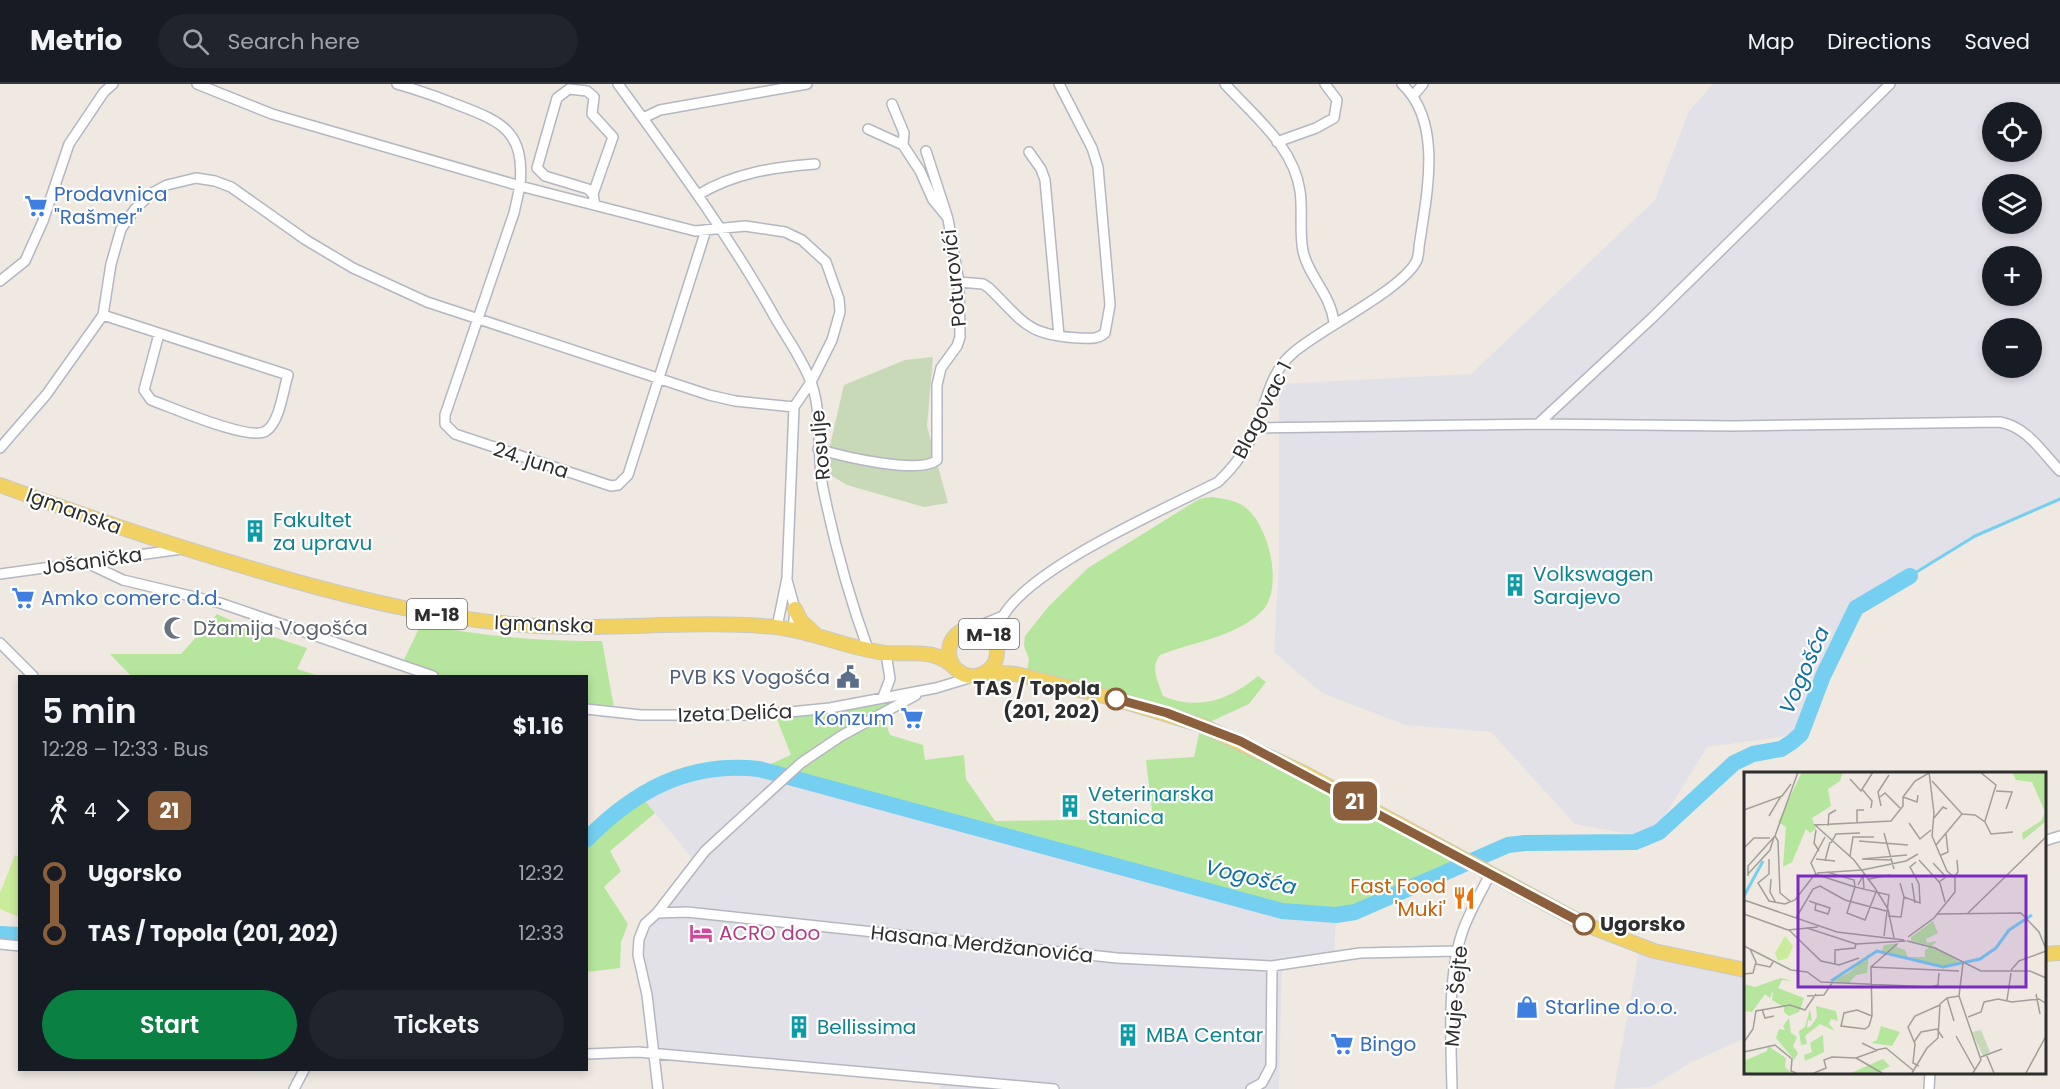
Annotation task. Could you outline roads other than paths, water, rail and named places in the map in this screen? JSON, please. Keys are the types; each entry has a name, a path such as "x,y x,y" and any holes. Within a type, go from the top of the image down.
{"main road":[{"name":"Igmanska","path":"0,485 184,549 350,598 477,622 577,627 676,624 777,627 886,653 925,652 940,656 956,669"},
{"path":"795,609 801,621 817,635"},
{"name":"M-18","path":"1016,674 996,649 987,632 974,628 963,630 954,636 949,652 956,669 964,674 1016,674 1158,710 1221,733 1306,774 1584,924 1624,941 1707,964 1744,970"},
{"name":"Igmanska","path":"925,652 954,636"},
{"name":"M-18","path":"982,673 995,661 996,649"},
{"path":"2045,954 2060,953"}],"street":[{"path":"0,281 25,261 43,221 69,144 104,92 113,84"},
{"path":"197,84 272,114 520,186 695,231 745,226 785,232 802,240 826,262 839,299 840,312 832,340 811,382 794,406 787,578 777,627"},
{"name":"24. juna","path":"397,84 502,124 514,138 519,151 520,186 514,213 445,416 449,430 466,438 611,486 618,485 628,475 660,379"},
{"name":"Rosulje","path":"618,84 698,195 763,295 811,382 819,409 818,449 823,487 837,546 868,649"},
{"path":"643,118 660,110 807,84"},
{"path":"958,282 982,284 1033,331 1059,336 1100,337 1106,327 1110,305 1096,156 1059,84"},
{"path":"1225,84 1277,142 1296,170 1301,192 1303,253 1326,294 1334,322"},
{"path":"1277,142 1316,128 1334,118 1337,99 1325,84"},
{"name":"Blagovac 1","path":"996,649 1003,616 1044,577 1073,558 1218,482 1232,469 1256,428 1272,382 1290,354 1334,322 1392,286 1410,270 1417,260 1428,155 1422,114 1413,96 1402,84"},
{"path":"1413,96 1423,84"},
{"path":"1538,424 1651,319 1890,84"},
{"path":"593,194 588,189 545,176 537,168 557,98 569,89 587,92 594,97 592,114 613,137 593,194 595,205"},
{"path":"892,104 904,133 903,145"},
{"path":"868,129 903,145 920,171 933,200 948,219"},
{"name":"Poturovići","path":"818,449 842,456 887,463 925,465 937,460 937,385 941,368 957,346 960,337 958,282 948,219 926,151"},
{"path":"1029,152 1041,169 1045,180 1059,336"},
{"path":"698,195 730,179 755,172 815,164"},
{"path":"0,448 46,395 103,315 111,264 121,229 135,209 152,193 183,180 215,181 231,187 306,240 353,268 427,302 660,379 735,401 794,406"},
{"path":"660,379 706,230"},
{"path":"103,315 288,375 269,428 261,433 243,432 151,400 144,390 159,334"},
{"path":"1256,428 1538,424 1734,426 2000,422 2016,425 2026,433 2060,471"},
{"name":"Jošanička","path":"0,574 184,549"},
{"path":"85,562 131,582 220,603 430,675"},
{"path":"787,578 795,609 793,630"},
{"path":"974,628 1003,616"},
{"path":"0,643 32,675"},
{"path":"884,697 891,679 886,653"},
{"path":"950,684 956,669"},
{"name":"Izeta Delića","path":"588,709 641,715 759,715 830,708 923,691 982,673"},
{"path":"658,1089 647,995 638,955 639,939 645,924 657,913 705,851 801,762 841,736 923,691"},
{"path":"2045,840 2060,836"},
{"name":"Muje Šejte","path":"1452,1089 1451,1045 1458,951 1462,932 1490,874"},
{"name":"Hasana Merdžanovića","path":"657,913 687,912 1117,958 1272,966 1360,953 1458,951"},
{"path":"0,944 18,946"},
{"path":"1251,1089 1262,1083 1271,1066 1272,966"},
{"path":"588,1054 625,1052 1054,1089"},
{"path":"294,1089 303,1071"},
{"path":"1929,1089 1930,1074"}],"waterway":[{"path":"1910,576 1975,536 2060,499"},
{"name":"Vogošća","path":"588,838 623,807 664,783 709,770 759,769 1282,911 1336,915 1355,912 1508,845 1635,842 1659,832 1734,763 1753,754 1781,749 1801,734 1823,676 1856,608 1910,576"},
{"name":"Vogošća","path":"0,934 18,935"}],"place":[{"name":"Prodavnica \"Rašmer\"","path":"36,206"},
{"name":"Fakultet za upravu","path":"255,531"},
{"name":"Volkswagen Sarajevo","path":"1515,585"},
{"name":"Amko comerc d.d.","path":"23,598"},
{"name":"Džamija Vogošća","path":"175,628"},
{"name":"PVB KS Vogošća","path":"848,677"},
{"name":"TAS / Topola (201, 202)","path":"1116,699"},
{"name":"Konzum","path":"912,718"},
{"name":"Veterinarska Stanica","path":"1070,806"},
{"name":"Fast Food 'Muki'","path":"1464,898"},
{"name":"Ugorsko","path":"1584,924"},
{"name":"ACRO doo","path":"701,933"},
{"name":"Starline d.o.o.","path":"1527,1007"},
{"name":"Bellissima","path":"799,1027"},
{"name":"MBA Centar","path":"1128,1035"},
{"name":"Bingo","path":"1342,1044"}]}
